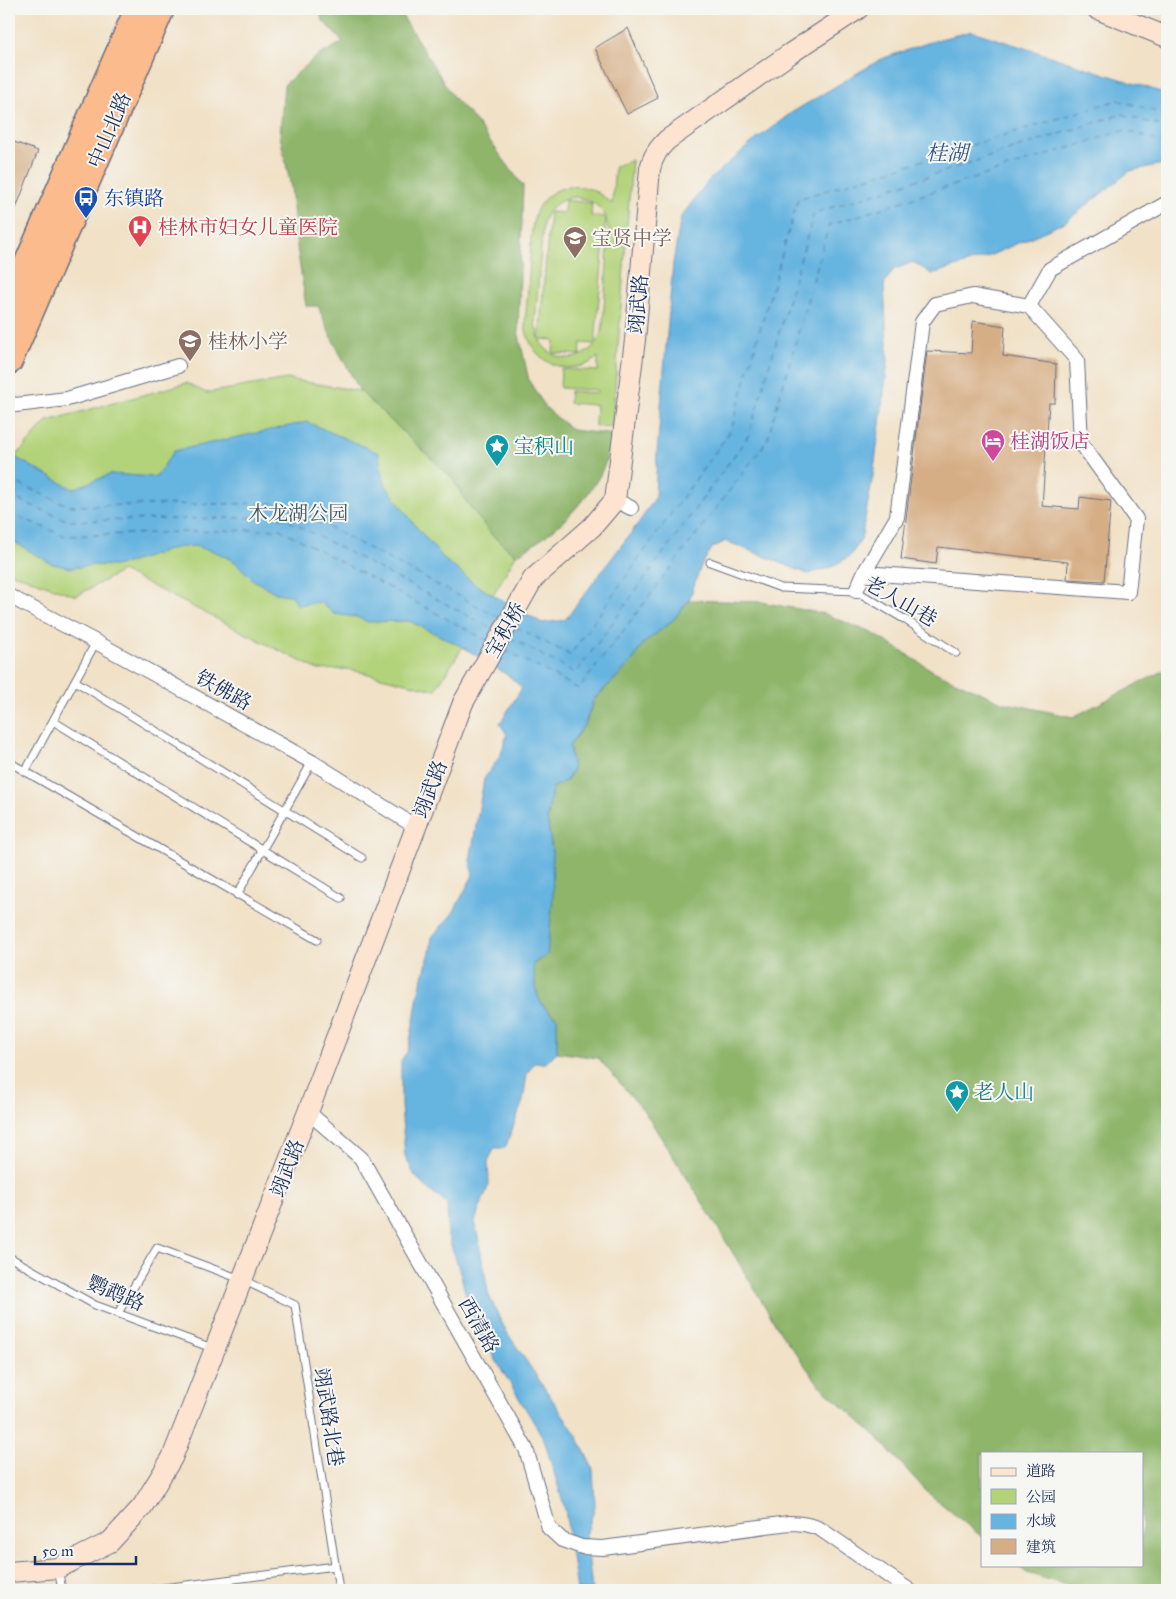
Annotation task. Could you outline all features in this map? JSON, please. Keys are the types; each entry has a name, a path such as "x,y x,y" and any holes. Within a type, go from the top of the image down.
{"highway":[{"name":"中山北路","path":"9,306 138,9"},
{"name":"中山北路","path":"9,362 161,9"}],"main road":[{"name":"翊武路","path":"533,580 592,527 623,504 650,169 658,148 791,53 858,9"},
{"path":"1097,9 1167,37"},
{"name":"宝积桥","path":"476,680 533,580"},
{"name":"翊武路","path":"9,1572 58,1568 110,1542 142,1507 172,1458 308,1112 463,703 476,680"}],"street":[{"path":"1029,306 1050,269 1167,203"},
{"path":"856,591 864,573 898,517 922,322 936,304 973,296 1029,306 1077,360 1081,443 1136,520 1128,592 864,573"},
{"path":"9,403 16,405 67,399 178,366"},
{"name":"铁佛路","path":"9,596 312,762 416,827"},
{"name":"西清路","path":"308,1112 361,1158 526,1449 549,1528 562,1540 582,1547 602,1548 789,1523 802,1523 820,1529 909,1590"}],"lane":[{"name":"老人山巷","path":"710,562 781,588 856,591 904,619 956,654"},
{"path":"26,772 96,642"},
{"path":"75,681 362,858"},
{"path":"53,721 341,898"},
{"path":"9,762 317,940"},
{"path":"237,895 312,762"},
{"path":"118,1314 157,1248 243,1280"},
{"name":"鹦鹉路","path":"9,1257 95,1305 215,1349"},
{"name":"翊武路北巷","path":"243,1280 295,1305 339,1590"},
{"path":"148,1590 335,1566"},
{"path":"58,1568 62,1590"}],"green space":[{"path":"318,9 398,9 453,97 472,117 523,186 518,331 529,381 546,408 572,430 616,435 600,475 574,511 552,531 516,555 493,536 468,504 452,478 360,391 331,337 318,306 306,306 297,247 291,187 280,136 284,85 316,57 343,42 323,21"},
{"path":"632,160 612,427 595,426 596,405 569,403 570,391 596,393 597,390 560,388 561,369 598,371 598,357 585,365 570,368 551,364 536,352 527,334 525,324 532,233 534,217 538,207 553,192 575,186 592,190 612,204 615,166","holes":["573,197 588,200 596,205 606,217 591,216 592,203 565,200 564,213 550,212 539,339 535,324 543,223 545,218 554,205 563,200","606,218 609,232 603,324 600,336 595,344","539,339 554,340 553,353 580,355 581,343 595,344 585,353 576,357 566,358 556,356 546,349"]},
{"name":"木龙湖公园","path":"287,379 360,391 452,478 468,504 493,536 516,555 493,595 542,623 509,676 463,647 435,690 348,669 318,670 122,571 76,596 9,572 9,454 16,456 47,421 187,383 206,393"},
{"path":"689,600 761,602 825,614 874,634 935,672 1002,702 1073,717 1167,669 1167,1590 1082,1590 1027,1573 1018,1566 1144,1566 1144,1452 981,1452 981,1536 927,1492 877,1437 820,1386 781,1333 704,1205 644,1111 598,1058 557,1052 557,1018 540,1001 536,988 533,964 547,955 552,850 547,819 552,788 567,780 573,769 569,746 585,724 595,699 631,663 643,644 673,620"}],"water":[{"name":"桂湖","path":"972,31 1167,94 1167,163 1130,171 1065,222 987,257 932,274 913,262 893,270 884,285 888,361 874,470 861,540 850,556 832,567 808,574 726,541 712,548 701,566 689,600 673,620 643,644 631,663 593,700 585,724 569,746 573,769 567,780 552,788 547,819 552,850 553,898 547,955 533,964 536,988 540,1001 557,1018 557,1052 546,1063 534,1063 527,1074 523,1101 505,1148 495,1148 488,1161 489,1184 475,1221 489,1296 506,1331 577,1436 593,1469 595,1506 586,1535 592,1590 577,1590 565,1509 544,1439 480,1334 469,1307 448,1236 447,1203 431,1192 415,1176 405,1156 401,1105 401,1061 408,1050 418,994 430,952 432,937 453,913 473,875 470,861 484,779 500,756 507,735 500,723 522,688 509,676 463,647 409,621 368,622 356,617 334,614 320,602 297,605 293,596 276,593 253,580 235,562 216,552 194,546 175,548 114,566 96,565 71,568 52,564 9,539 9,454 73,489 111,474 156,477 174,451 307,422 379,453 381,470 386,486 418,529 445,560 476,585 542,623 565,620 640,521 655,498 673,263 681,217 708,181 749,145 791,113 881,59 936,40"}],"building":[{"path":"628,28 658,98 627,114 595,48"},
{"path":"9,140 38,151 10,224 9,183 13,171 9,169"},
{"path":"973,321 1005,326 1003,356 1056,364 1055,403 1049,403 1042,506 1079,509 1080,497 1111,501 1104,581 1067,579 1068,562 938,547 936,564 901,559 927,351 971,353"}],"ferry route":[{"path":"516,627 570,655 731,430 798,199 1118,100 1167,115"},
{"path":"510,638 576,673 749,435 814,213 1122,114 1167,128"},
{"path":"505,650 579,689 767,441 829,225 1125,130 1167,144"},
{"path":"9,480 70,506 283,503 500,618"},
{"path":"9,496 69,521 282,517 493,629"},
{"path":"9,513 65,536 280,529 488,641"}],"place":[{"name":"东镇路","path":"86,219"},
{"name":"桂林市妇女儿童医院","path":"140,248"},
{"name":"宝贤中学","path":"575,259"},
{"name":"桂林小学","path":"190,362"},
{"name":"桂湖饭店","path":"993,462"},
{"name":"宝积山","path":"497,467"},
{"name":"老人山","path":"957,1113"}]}
